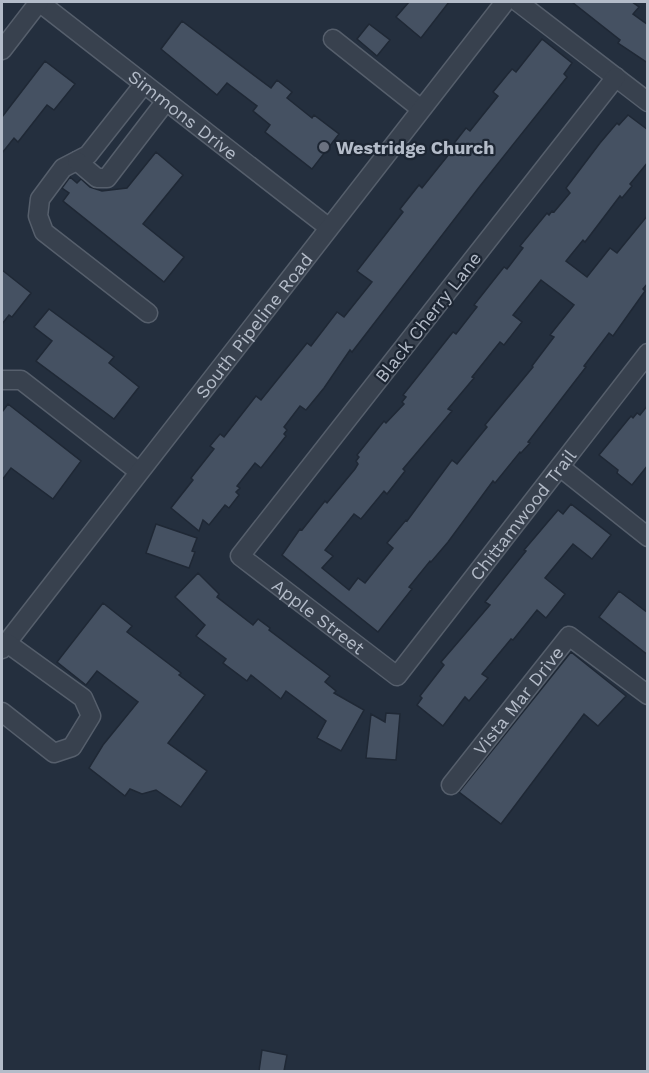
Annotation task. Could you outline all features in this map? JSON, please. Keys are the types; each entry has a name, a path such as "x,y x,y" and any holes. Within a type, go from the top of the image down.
{"street":[{"path":"2,50 39,2"},
{"name":"Simmons Drive","path":"39,2 328,227"},
{"name":"South Pipeline Road","path":"4,646 505,2"},
{"path":"518,2 648,102"},
{"path":"333,39 421,109"},
{"name":"Black Cherry Lane","path":"240,556 616,78"},
{"path":"144,84 88,155 63,168 40,199 38,216 44,232 148,313"},
{"path":"77,161 97,178 107,178 166,101"},
{"name":"Chittamwood Trail","path":"397,676 648,353"},
{"path":"2,380 21,380 138,471"},
{"path":"560,467 648,537"},
{"name":"Apple Street","path":"240,556 397,676"},
{"name":"Vista Mar Drive","path":"451,785 569,636 648,695"},
{"path":"2,712 54,753 72,747 91,716 83,698 4,646"}],"building":[{"path":"409,2 449,2 421,38 396,17"},
{"path":"572,2 632,2 639,7 633,14 648,25 648,63 618,43 620,40"},
{"path":"182,21 271,88 277,80 292,92 287,98 312,118 314,115 339,134 312,169 265,132 270,125 253,111 257,106 227,83 217,95 161,49"},
{"path":"369,24 390,40 377,56 357,39"},
{"path":"542,39 572,63 564,74 567,77 352,352 350,350 324,388 306,410 300,406 284,427 287,430 284,434 286,436 261,468 255,463 237,486 240,488 236,492 239,495 229,508 225,505 209,525 203,520 199,531 171,508 214,449 210,446 220,434 224,437 256,396 261,400 307,343 311,346 337,312 344,317 372,282 357,271 403,212 400,209 419,185 422,188 450,153 448,151 466,128 470,131 498,96 493,92 512,69 516,72"},
{"path":"45,61 75,84 54,110 47,105 18,142 14,138 2,153 2,117"},
{"path":"628,115 648,130 648,162 630,184 632,186 622,198 620,196 585,242 583,240 566,261 587,277 610,248 617,253 648,215 648,283 643,289 645,291 613,336 609,333 584,366 586,367 528,442 530,443 495,483 493,481 448,542 409,587 412,589 378,632 282,555 300,529 302,530 325,501 327,503 355,469 359,457 357,455 384,421 386,423 404,404 402,402 406,397 403,395 453,332 456,334 477,307 474,305 504,267 507,269 523,248 520,246 547,213 549,215 552,211 554,212 570,193 566,188 600,143 617,123 619,125","holes":["541,280 574,305 550,335 554,337 533,367 485,425 487,427 457,464 452,460 407,521 387,543 393,548 365,583 358,578 349,590 322,568 333,556 325,550 354,514 361,519 384,491 387,494 405,471 403,469 452,411 448,409 474,378 472,377 500,342 504,345 522,322 513,315"]},
{"path":"156,152 183,175 143,224 184,257 164,282 63,201 69,193 62,188 70,177 77,183 81,179 90,187 102,191 127,188"},
{"path":"2,270 31,293 12,317 9,315 2,324"},
{"path":"49,309 114,357 109,363 139,387 114,419 36,361 52,341 34,327"},
{"path":"8,404 81,461 53,499 11,468 2,480 2,412"},
{"path":"648,405 648,465 632,485 599,455 631,416 633,418 637,413 640,415"},
{"path":"571,504 611,535 592,559 573,544 545,578 565,594 546,618 537,610 482,674 488,678 469,701 465,697 443,726 417,705 422,698 420,696 444,665 441,662 490,605 485,602 526,551 524,550 558,510 563,514"},
{"path":"156,524 197,538 189,568 146,553"},
{"path":"198,573 219,594 217,597 253,625 258,619 270,628 269,630 330,676 325,682 336,691 334,693 364,710 341,751 317,738 326,721 286,691 281,699 251,675 247,681 223,663 226,659 196,636 205,625 175,597"},
{"path":"619,591 648,613 648,655 599,617"},
{"path":"103,603 132,626 127,632 181,673 179,675 205,695 168,743 207,771 181,807 156,790 142,794 130,789 125,796 89,768 103,745 138,702 97,671 86,685 57,662"},
{"path":"571,652 626,696 598,726 584,714 501,824 459,792"},
{"path":"386,713 400,714 396,760 366,758 371,714 385,722"},
{"path":"262,1050 287,1055 284,1071 259,1071"}],"place":[{"name":"Westridge Church","path":"324,147"}]}
